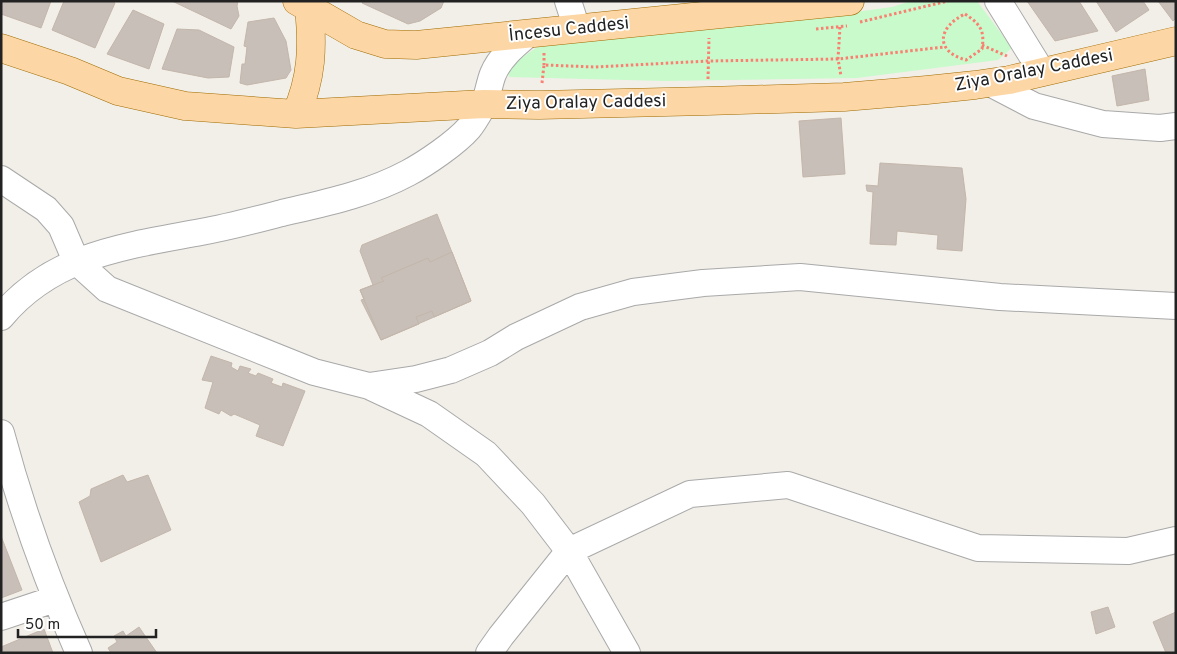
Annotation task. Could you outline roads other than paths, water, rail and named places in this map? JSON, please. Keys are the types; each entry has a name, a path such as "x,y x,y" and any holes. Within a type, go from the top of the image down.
{"main road":[{"name":"İncesu Caddesi","path":"303,5 356,35 385,44 416,45 850,1"},
{"path":"296,114 304,97 309,76 311,32 303,5"},
{"name":"Ziya Oralay Caddesi","path":"1,48 118,91 185,106 296,114 484,104 538,105 844,97 990,83 1176,41"}],"street":[{"path":"568,1 577,30"},
{"path":"998,1 1042,72"},
{"path":"1,316 13,302 38,281 76,261 128,245 203,232 313,206 376,188 409,172 445,148 469,128 484,104 494,72 507,52 528,34"},
{"path":"990,83 1034,106 1104,124 1160,128 1176,126"},
{"path":"1,179 46,209 61,226 76,261 107,289 314,372 369,386 428,414 486,454 533,504 569,551 627,653"},
{"path":"369,386 416,380 451,370 490,353 516,337 580,307 633,292 703,283 800,277 1000,297 1176,306"},
{"path":"1,433 19,497 55,599 79,653"},
{"path":"489,653 569,551 690,494 788,485 978,548 1128,551 1176,540"},
{"path":"1,617 55,599"}]}
